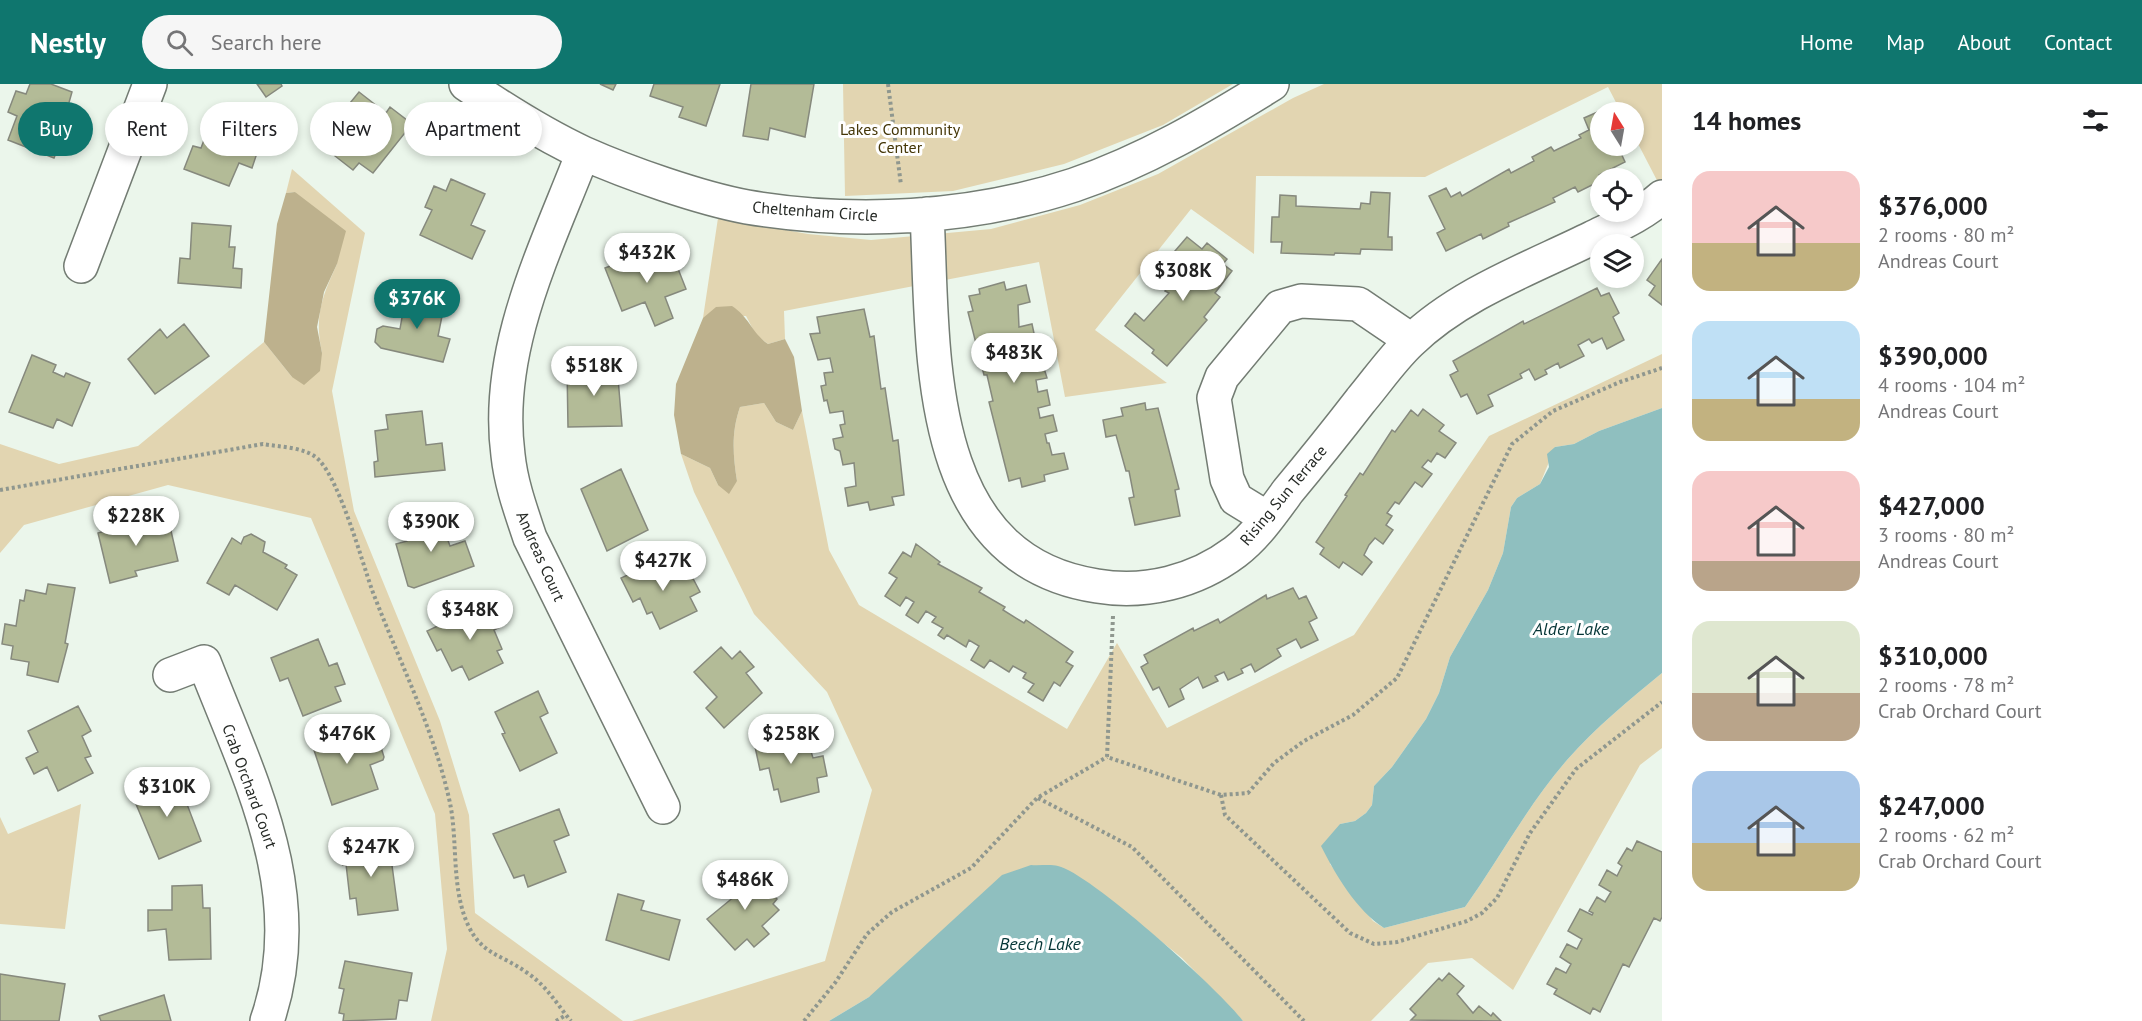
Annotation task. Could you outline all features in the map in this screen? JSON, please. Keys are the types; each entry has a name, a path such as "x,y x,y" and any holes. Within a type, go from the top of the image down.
{"street":[{"path":"81,266 150,84"},
{"name":"Cheltenham Circle","path":"466,84 520,120 583,153 663,183 745,206 870,217 927,214 1011,201 1074,185 1171,144 1272,84"},
{"name":"Andreas Court","path":"583,153 518,325 509,368 505,411 508,454 516,497 530,538 663,807"},
{"name":"Rising Sun Terrace","path":"927,214 938,395 951,453 967,494 992,530 1026,559 1065,578 1114,589 1153,586 1196,575 1234,553 1251,539 1411,340 1460,303 1634,217 1662,197"},
{"path":"1267,518 1236,499 1227,479 1214,398 1222,377 1280,307 1301,301 1358,304 1411,340"},
{"name":"Crab Orchard Court","path":"170,675 204,662 269,830 279,877 283,924 279,972 267,1021"}],"path":[{"path":"888,84 901,185"},
{"path":"804,1021 835,983 867,934 892,912 971,867 1037,798 1107,757 1221,795 1248,793 1274,763 1304,741 1353,715 1397,678 1512,444 1527,429 1553,411 1620,382 1662,368"},
{"path":"0,490 263,444 298,450 318,458 331,478 376,599 437,750 450,806 460,897 467,922 479,944 527,972 548,991 571,1021"},
{"path":"1107,757 1114,589"},
{"path":"1221,795 1225,815 1350,933 1374,944 1397,942 1467,921 1482,913 1497,898 1530,833 1576,769 1662,702"},
{"path":"1037,798 1132,847 1304,1021"},
{"path":"556,1021 566,1015"}],"green space":[{"name":"Lakes Community Center","path":"843,84 1233,84 1163,125 1064,164 953,191 845,196"},
{"path":"1324,84 1662,84 1662,190 1644,155 1644,102 1616,102 1608,87 1425,177 1256,176 1254,254 1191,209 1095,330 1167,383 1065,397 1039,262 784,311 785,339 768,344 756,335 746,316 703,318 718,218 808,234 871,240 991,229 1080,205 1158,174 1293,98"},
{"path":"292,169 365,233 332,391 354,511 440,721 469,815 475,913 623,1021 431,1021 447,949 435,814 311,518 168,485 24,525 0,553 0,444 59,464 138,446 264,342 292,377 322,353 319,317 327,287 337,264 295,192 286,193"},
{"path":"1662,354 1662,408 1599,431 1574,444 1555,447 1540,484 1517,498 1511,507 1503,553 1488,590 1450,657 1439,693 1426,719 1392,767 1374,786 1372,805 1366,813 1355,821 1340,824 1330,864 1373,921 1384,928 1465,907 1527,814 1567,760 1625,704 1662,673 1662,748 1640,765 1513,990 1472,958 1428,963 1371,1021 1243,1021 1182,958 1092,886 869,997 829,1021 632,1021 825,961 872,790 827,692 754,614 694,492 681,454 710,468 718,485 737,481 734,444 735,426 740,407 764,403 776,422 793,430 802,411 829,550 859,605 1067,729 1117,643 1167,728 1354,635 1489,436"},
{"path":"81,804 65,929 0,924 0,817 8,834"}],"shaded area":[{"path":"295,192 346,231 337,264 324,292 317,327 322,353 320,371 304,385 292,377 264,342 277,224 286,193"},
{"path":"732,306 768,344 785,339 794,357 802,411 793,430 776,422 764,403 740,407 735,426 734,444 737,481 729,494 718,485 710,468 681,454 674,415 676,384 703,318 716,307"}],"water":[{"name":"Alder Lake","path":"1662,408 1662,673 1625,704 1567,760 1527,814 1465,907 1384,928 1356,902 1340,880 1321,846 1340,824 1355,821 1366,813 1372,805 1374,786 1392,767 1426,719 1439,693 1450,657 1488,590 1503,553 1511,507 1517,498 1540,484 1549,467 1547,454 1555,447 1574,444 1599,431"},
{"name":"Beech Lake","path":"1031,865 1058,866 1074,873 1097,889 1184,961 1243,1021 829,1021 869,997 1002,875"}],"building":[{"path":"30,84 51,84 72,92 69,102 18,102 18,144 8,140 17,116 8,112 16,91 26,94"},
{"path":"257,84 281,84 282,86 266,97"},
{"path":"600,84 616,84 613,90"},
{"path":"654,84 720,84 706,126 679,117 683,107 650,96"},
{"path":"751,84 814,84 805,137 770,128 768,140 743,136"},
{"path":"359,92 372,102 351,102"},
{"path":"392,109 404,118 404,134 392,149"},
{"path":"1590,115 1590,156 1622,156 1625,162 1613,168 1590,168 1590,186 1578,192 1575,187 1553,198 1555,202 1508,223 1509,226 1483,239 1481,234 1446,251 1437,233 1445,229 1429,196 1446,188 1451,197 1460,192 1462,196 1509,169 1511,173 1534,161 1532,157 1551,147 1554,151 1581,138 1579,135 1589,130 1584,118"},
{"path":"193,146 200,148 200,156 256,156 252,168 239,163 229,186 184,169"},
{"path":"335,156 387,156 373,173 359,163 353,170"},
{"path":"451,179 485,194 471,225 485,231 472,259 420,235 432,210 425,207 434,186 446,191"},
{"path":"1371,192 1390,193 1388,237 1392,237 1392,250 1361,249 1360,254 1335,253 1334,255 1281,253 1282,242 1271,242 1272,217 1279,217 1280,195 1296,196 1296,206 1360,209 1361,203 1370,204"},
{"path":"192,223 231,226 229,247 235,247 233,268 242,269 241,288 178,283 180,258 190,259"},
{"path":"1187,237 1202,249 1207,243 1227,259 1223,264 1232,271 1215,293 1220,297 1204,317 1207,320 1167,366 1152,353 1154,350 1125,326 1135,313 1144,321 1169,293 1165,291 1182,270 1178,267 1184,259 1175,251"},
{"path":"671,251 686,289 665,297 673,318 655,326 645,302 622,311 605,268 645,253 648,260"},
{"path":"1662,259 1662,305 1649,295 1655,286 1647,280"},
{"path":"1004,282 1006,290 1026,285 1030,302 1018,305 1019,327 1032,324 1035,338 1025,341 1028,354 1039,352 1047,378 1036,380 1038,392 1047,390 1050,405 1038,408 1040,418 1053,415 1057,431 1045,434 1047,443 1049,443 1052,455 1064,453 1068,469 1044,475 1045,481 1022,487 1020,478 1009,481 989,402 993,401 987,375 984,375 968,312 973,311 969,296 980,294 979,289"},
{"path":"1597,288 1601,296 1609,293 1619,313 1613,317 1624,340 1607,349 1602,338 1592,343 1589,339 1578,345 1584,356 1560,368 1558,363 1545,370 1547,374 1535,380 1529,369 1520,374 1522,378 1488,395 1493,406 1477,414 1467,394 1461,397 1450,375 1458,371 1453,361 1523,321 1524,324"},
{"path":"406,295 445,301 438,336 450,339 443,362 381,348 375,342 377,329 383,326 400,329"},
{"path":"864,309 870,337 874,336 881,389 885,388 893,441 898,440 904,495 892,497 894,505 870,510 868,502 848,506 845,488 856,486 854,463 843,465 840,451 835,449 833,439 843,437 840,425 845,424 843,411 830,413 827,400 824,401 821,386 826,385 824,373 833,372 830,358 818,360 810,334 820,333 817,317"},
{"path":"184,324 209,356 155,394 128,359 160,329 167,338"},
{"path":"32,355 56,365 53,372 64,377 66,373 90,383 72,426 57,419 53,428 9,412"},
{"path":"617,366 622,426 568,427 567,367"},
{"path":"1145,403 1146,410 1158,408 1179,489 1175,490 1180,516 1135,525 1129,498 1134,497 1129,471 1126,471 1116,435 1106,437 1103,420 1123,416 1121,408"},
{"path":"1423,409 1444,425 1439,431 1456,443 1445,458 1437,453 1431,462 1428,460 1422,467 1432,474 1422,487 1415,482 1399,504 1395,502 1387,513 1392,516 1386,525 1393,530 1383,544 1375,538 1369,545 1364,555 1372,562 1362,575 1343,562 1339,568 1320,554 1324,548 1316,542 1347,496 1345,495 1360,473 1363,475 1392,430 1395,432 1411,410 1418,416"},
{"path":"422,411 426,445 442,443 445,470 375,477 374,462 378,461 375,431 388,429 386,415"},
{"path":"621,469 648,530 607,551 581,489"},
{"path":"125,512 129,527 168,518 178,561 135,571 137,576 110,583 98,533 109,530 106,517"},
{"path":"438,513 450,546 465,541 474,566 414,588 408,586 396,544 407,541 402,526"},
{"path":"251,534 265,542 263,552 287,565 285,568 297,575 277,610 235,585 229,595 207,583 232,538 241,544 244,537"},
{"path":"916,544 940,562 938,564 982,588 979,592 1005,607 1003,610 1024,623 1026,620 1073,652 1066,662 1073,666 1060,686 1054,682 1043,701 1028,692 1034,684 1023,678 1026,673 1013,666 1009,672 990,660 984,668 971,660 979,646 969,640 966,647 947,635 944,639 938,635 943,628 932,622 936,617 926,611 918,623 906,615 914,602 906,597 900,606 885,596 897,578 889,573 903,552 911,557"},
{"path":"668,556 677,576 689,571 700,592 690,597 697,611 660,629 652,612 647,614 640,598 633,602 621,578"},
{"path":"48,584 75,588 65,643 68,644 58,682 27,675 29,662 11,659 13,646 2,644 5,624 16,626 20,600 24,601 26,590 46,594"},
{"path":"1293,588 1299,599 1306,596 1317,618 1309,622 1318,640 1301,648 1296,639 1277,649 1281,656 1255,672 1251,664 1241,669 1243,673 1228,680 1224,672 1215,676 1218,681 1203,688 1198,677 1180,689 1184,699 1169,707 1159,687 1153,690 1141,667 1148,663 1144,655 1193,628 1194,631 1218,619 1220,623 1266,595 1267,599"},
{"path":"490,601 502,626 494,630 502,649 497,651 503,663 469,680 462,666 452,671 441,649 437,651 427,631"},
{"path":"318,639 329,666 337,663 345,684 335,687 341,701 303,716 288,678 280,681 271,658"},
{"path":"721,647 732,659 740,651 754,667 746,673 762,693 724,728 706,708 717,697 694,672"},
{"path":"538,691 548,713 540,717 557,753 520,771 502,734 505,733 495,712"},
{"path":"78,706 91,731 82,736 91,756 85,758 93,773 58,791 47,767 34,774 26,758 38,752 28,731"},
{"path":"354,727 361,748 377,742 380,744 383,760 370,765 378,789 332,805 311,741"},
{"path":"805,732 813,758 823,756 827,776 817,778 819,792 781,802 778,789 774,790 769,768 760,770 754,742"},
{"path":"177,778 201,841 159,859 133,797"},
{"path":"559,809 569,835 554,841 566,872 528,887 524,875 514,878 493,834"},
{"path":"1637,841 1662,852 1662,917 1660,921 1654,918 1629,967 1623,964 1600,1012 1593,1008 1590,1014 1554,994 1557,989 1547,984 1556,968 1566,973 1571,964 1560,957 1567,944 1577,949 1582,939 1568,931 1580,909 1592,915 1593,913 1589,911 1597,897 1605,902 1611,892 1599,885 1607,870 1617,876 1622,866 1618,863 1627,848 1632,851"},
{"path":"389,843 398,910 358,915 356,898 350,899 346,864 343,865 341,848"},
{"path":"746,866 777,899 773,904 779,910 762,926 769,934 754,947 747,939 735,950 707,919 735,896 725,885"},
{"path":"202,885 203,908 210,908 211,959 169,960 166,929 148,931 148,910 172,910 172,886"},
{"path":"618,894 644,901 641,910 680,920 669,960 606,940"},
{"path":"345,961 412,973 407,1001 399,1000 396,1019 343,1021 344,1014 339,1013 344,989 339,988"},
{"path":"1449,973 1464,986 1457,994 1473,1013 1479,1006 1491,1016 1493,1013 1501,1021 1411,1020 1416,1015 1410,1009 1439,978 1442,981"},
{"path":"0,974 65,984 59,1021 0,1021"},
{"path":"164,995 171,1021 101,1021 99,1016"}]}
